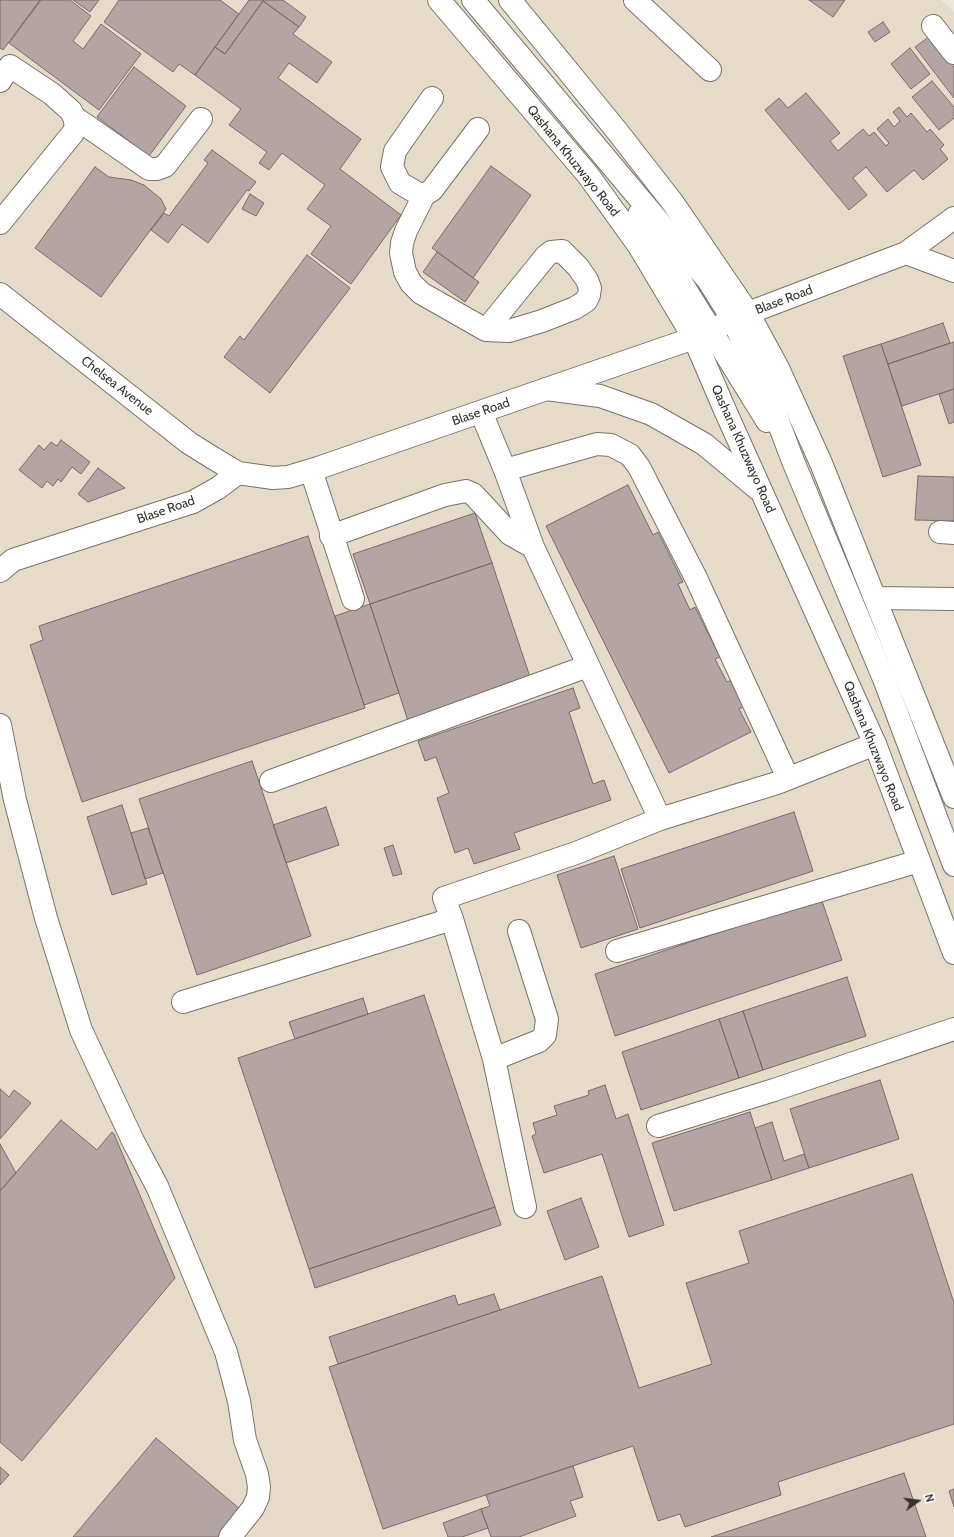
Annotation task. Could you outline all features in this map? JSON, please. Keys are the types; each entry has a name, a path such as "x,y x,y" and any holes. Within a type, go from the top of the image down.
{"main road":[{"name":"Qashana Khuzwayo Road","path":"439,0 588,175 702,335 762,492 875,744 954,953"},
{"path":"473,0 741,317 793,461 884,679 954,865"},
{"path":"510,0 613,125 673,203 741,317 778,368 821,463 954,797"},
{"path":"635,0 710,70"},
{"path":"934,26 954,53"},
{"path":"0,223 73,133 76,126 71,111 52,94 3,69"},
{"path":"424,195 417,193 400,183 392,167 393,158 402,140 432,98"},
{"path":"74,117 149,169 157,170 165,166 201,119"},
{"path":"478,129 432,190 424,195 406,231 402,243 401,253 405,272 411,283 421,293 486,330 509,331 542,321 575,308 586,301 590,288 578,266 562,251 551,252 546,256 486,330"},
{"path":"600,150 702,335 793,461"},
{"name":"Blase Road","path":"0,571 13,560 193,502 218,488 238,473 273,478 288,477 546,390 702,335 741,317 906,253 954,218"},
{"path":"906,253 954,270"},
{"name":"Chelsea Avenue","path":"0,294 189,443 238,473"},
{"path":"546,390 600,396 651,414 704,444 762,492"},
{"path":"481,412 505,470 533,547 660,819"},
{"path":"505,470 597,444 611,445 630,455 639,468 696,578 788,778"},
{"path":"311,470 331,536 353,599"},
{"path":"331,536 445,495 466,491 472,494 510,534 533,547"},
{"path":"875,598 954,599"},
{"path":"271,781 588,666"},
{"path":"1,735 9,790 46,918 81,1030 133,1142 157,1186 226,1352 239,1401 242,1427 257,1474 259,1487 258,1497 253,1508 230,1537"},
{"path":"525,1207 494,1059 452,919 444,898 576,853 660,819 788,778 875,744"},
{"path":"617,951 919,861"},
{"path":"183,1002 452,919"},
{"path":"494,1059 539,1041 545,1035 547,1020 520,931"},
{"path":"658,1126 774,1090 954,1029"}],"shaded area":[{"path":"0,0 941,0 954,12 954,1537 0,1537"}],"building":[{"path":"0,0 40,0 3,50 0,48"},
{"path":"41,0 70,0 91,16 73,41 83,49 101,24 141,54 99,110 9,43"},
{"path":"73,0 99,0 90,12"},
{"path":"119,0 220,0 239,14 195,75 179,64 173,72 104,22"},
{"path":"249,0 283,0 306,17 299,27 263,1 225,54 215,47"},
{"path":"809,0 845,0 833,17"},
{"path":"263,1 299,27 293,34 332,62 317,83 289,63 278,78 361,139 340,169 401,215 351,284 311,254 331,226 307,209 325,185 282,153 269,170 259,163 267,152 229,125 241,109 195,75 215,47 225,54"},
{"path":"883,22 890,32 875,42 868,32"},
{"path":"930,36 954,67 954,98 915,47"},
{"path":"910,48 930,74 911,89 891,64"},
{"path":"134,67 186,106 149,156 97,117"},
{"path":"932,81 954,107 954,118 939,130 912,97"},
{"path":"806,93 840,133 830,141 838,151 863,129 869,136 874,132 886,146 889,143 877,129 888,119 894,127 900,121 893,112 899,107 907,117 911,113 927,132 930,129 944,145 940,149 948,159 923,180 914,170 887,192 866,167 853,178 867,195 849,210 765,110 779,98 788,108"},
{"path":"212,150 256,182 249,191 247,190 208,243 182,224 168,243 151,230 164,213 169,216 208,163 204,160"},
{"path":"491,166 531,195 473,278 432,248"},
{"path":"95,167 109,177 131,180 144,185 161,199 166,209 101,297 35,248"},
{"path":"250,194 264,203 256,216 242,209"},
{"path":"437,252 479,282 465,302 423,272"},
{"path":"307,255 350,288 270,393 224,357 240,336 244,340"},
{"path":"943,323 950,343 888,364 881,344"},
{"path":"954,342 954,389 902,406 888,364"},
{"path":"881,344 921,465 883,477 843,356"},
{"path":"954,389 954,422 949,424 939,394"},
{"path":"61,440 90,462 81,474 72,467 61,482 58,479 53,486 47,481 42,488 19,470 39,445 44,450 51,442 57,446"},
{"path":"98,468 125,488 88,502 78,494"},
{"path":"918,476 954,477 954,521 915,520"},
{"path":"628,485 653,535 658,532 683,582 678,584 690,610 695,607 720,657 715,659 727,682 732,680 745,706 739,709 751,732 669,773 546,526"},
{"path":"475,513 492,563 370,604 353,554"},
{"path":"308,536 365,708 82,802 30,645 43,640 39,626"},
{"path":"492,563 531,680 408,721 370,604"},
{"path":"370,604 399,693 364,705 335,616"},
{"path":"573,688 580,708 569,712 593,784 604,780 611,800 514,833 520,849 474,864 468,848 455,853 437,798 449,793 436,757 425,761 418,741"},
{"path":"252,761 311,936 197,975 139,799"},
{"path":"122,805 147,884 112,895 87,817"},
{"path":"326,807 339,845 286,863 273,825"},
{"path":"794,812 813,871 640,928 621,869"},
{"path":"148,828 163,873 145,879 131,833"},
{"path":"393,845 402,874 393,876 384,848"},
{"path":"614,856 638,929 581,948 557,875"},
{"path":"821,898 842,960 615,1036 595,974"},
{"path":"847,977 866,1036 763,1070 743,1011"},
{"path":"424,995 495,1207 309,1269 238,1058"},
{"path":"363,998 368,1014 295,1039 289,1022"},
{"path":"743,1011 763,1070 739,1078 719,1019"},
{"path":"719,1019 739,1078 641,1110 622,1052"},
{"path":"880,1080 899,1139 809,1168 790,1109"},
{"path":"605,1085 616,1119 628,1114 664,1225 629,1237 602,1154 544,1173 532,1136 536,1134 533,1123 557,1115 554,1106 589,1095 588,1091"},
{"path":"0,1089 9,1097 14,1090 31,1103 0,1139"},
{"path":"750,1112 772,1180 674,1211 652,1143"},
{"path":"61,1120 97,1150 112,1132 114,1134 175,1278 22,1461 0,1442 0,1191"},
{"path":"772,1122 784,1161 804,1154 809,1168 772,1180 755,1128"},
{"path":"0,1144 16,1173 0,1191"},
{"path":"912,1174 954,1303 954,1424 778,1482 781,1495 685,1527 680,1514 658,1521 633,1446 383,1529 329,1367 602,1276 639,1388 712,1364 686,1283 749,1263 739,1231"},
{"path":"581,1198 599,1247 565,1260 547,1211"},
{"path":"495,1207 501,1225 315,1288 309,1269"},
{"path":"494,1294 500,1310 338,1364 329,1337 455,1295 458,1305"},
{"path":"156,1438 241,1510 218,1537 73,1537"},
{"path":"573,1466 583,1497 570,1501 576,1516 519,1537 491,1537 481,1509 490,1506 486,1495"},
{"path":"0,1467 9,1475 0,1485"},
{"path":"904,1473 926,1537 711,1537"},
{"path":"954,1489 954,1507 949,1491"},
{"path":"481,1509 488,1528 462,1537 448,1537 443,1523"}]}
